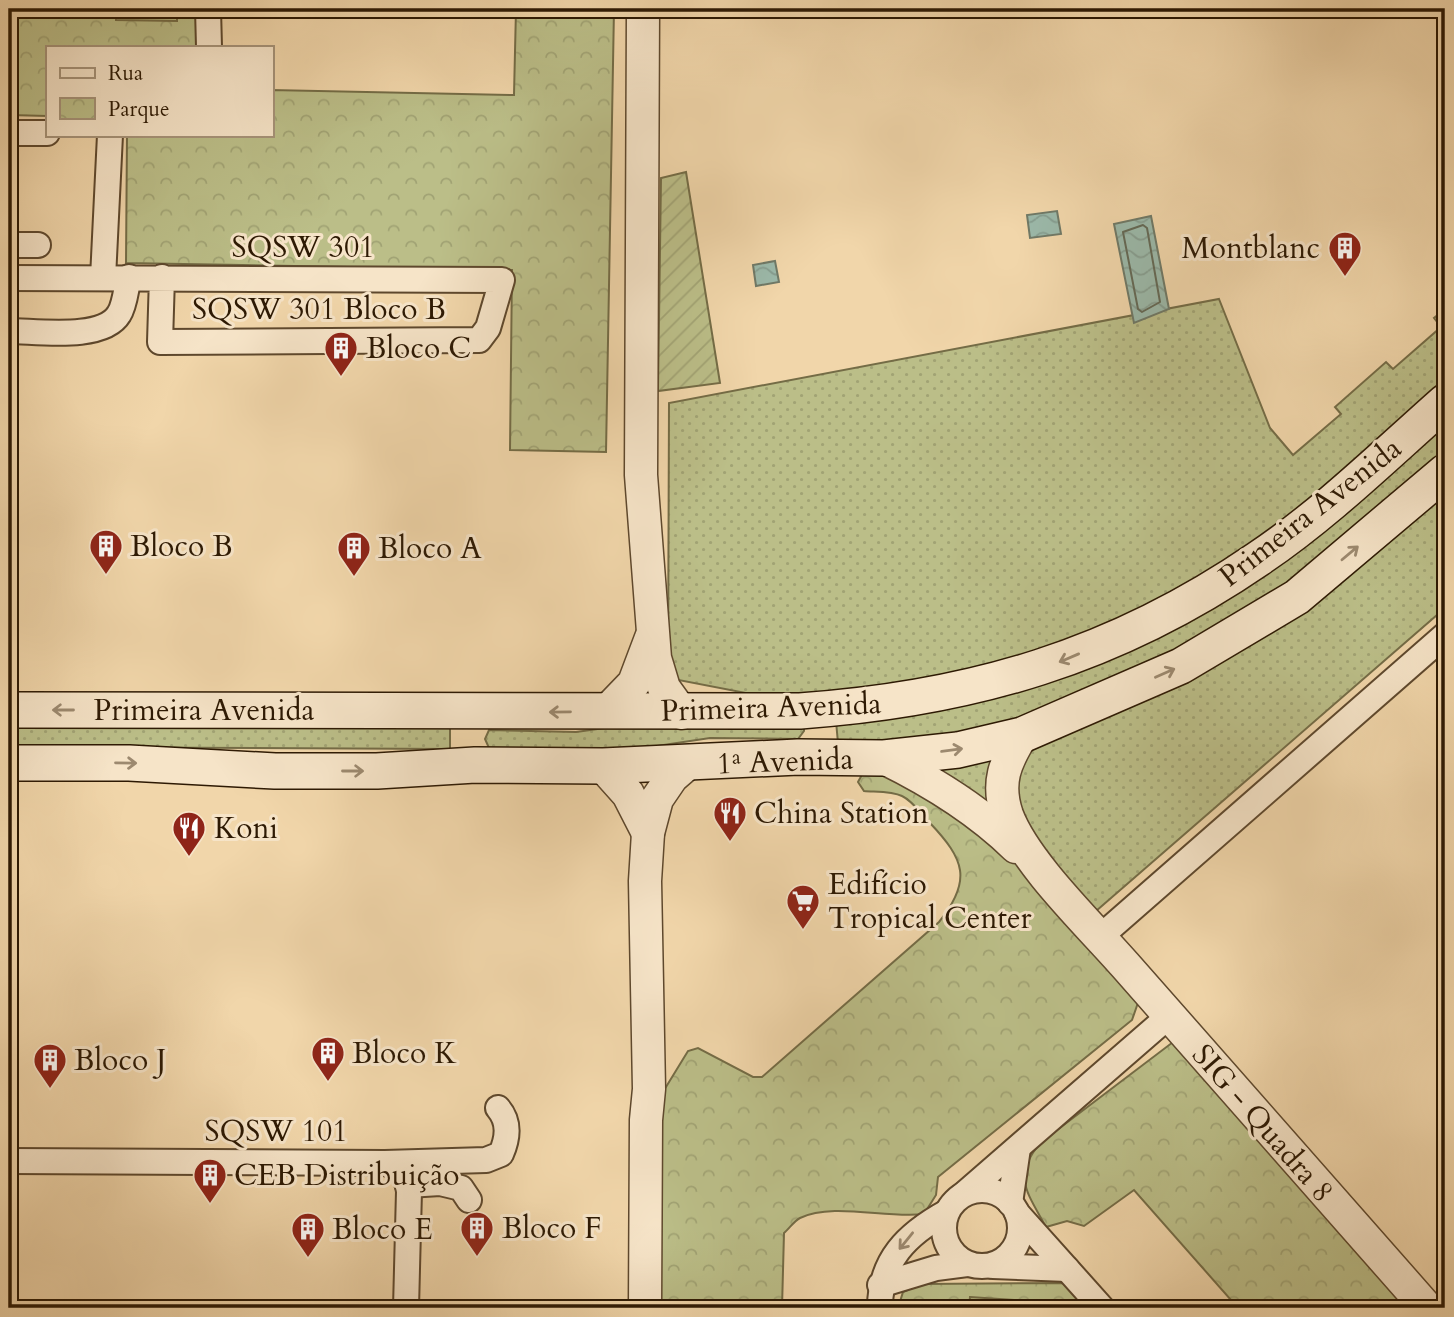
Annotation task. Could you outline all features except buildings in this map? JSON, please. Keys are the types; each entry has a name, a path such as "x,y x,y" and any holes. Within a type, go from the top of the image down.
{"main road":[{"name":"Primeira Avenida","path":"9,710 682,713 800,711 873,706 972,688 1059,663 1150,624 1260,558 1445,402"},
{"name":"Primeira Avenida","path":"884,758 958,750 1022,735 1181,666 1297,597 1445,472"},
{"path":"798,757 812,735 807,719 800,711"},
{"path":"475,765 468,734 472,722 484,712"},
{"name":"1ª Avenida","path":"687,764 798,757 884,758"},
{"name":"Primeira Avenida","path":"9,762 129,763 275,771 377,771 475,765 687,764"}],"street":[{"path":"208,9 208,46"},
{"path":"643,9 639,405 651,637 664,688 682,713"},
{"path":"9,133 46,133"},
{"path":"103,278 110,136"},
{"path":"9,246 38,245"},
{"path":"9,331 92,332 106,326 119,315 130,277"},
{"name":"SQSW 301 Bloco B","path":"162,277 160,342 478,340 488,328 502,280"},
{"name":"SQSW 301","path":"9,278 502,280"},
{"path":"1100,937 1445,635"},
{"path":"607,711 634,683 651,637"},
{"name":"SIG - Quadra 8","path":"1022,735 1009,755 1001,777 1001,794 1008,817 1020,839 1048,877 1100,937 1427,1308"},
{"name":"SIG - Quadra 8","path":"884,758 923,778 992,823 1048,877"},
{"path":"645,1308 646,1121 649,1089 645,881 648,834 657,799 673,777 687,764"},
{"path":"603,766 628,794 648,834"},
{"path":"880,1297 892,1258 916,1229 955,1203 1169,1016"},
{"path":"386,1163 486,1160 501,1154 508,1130 505,1115 498,1108"},
{"path":"993,1266 1014,1251 1021,1226 1014,1208 1018,1148"},
{"name":"SQSW 101","path":"9,1161 386,1163 403,1173 408,1185"},
{"path":"407,1308 408,1185 440,1183 461,1188 469,1200"},
{"path":"955,1203 988,1190 1014,1208 1102,1308"},
{"path":"955,1203 944,1236 948,1248 967,1264"},
{"path":"880,1297 936,1268 967,1264 1067,1269"}],"green space":[{"path":"9,9 201,9 199,46 46,46 46,116 9,115"},
{"path":"116,9 177,9 177,21 116,20"},
{"path":"516,9 614,9 606,452 510,450 512,270 126,263 127,136 273,136 273,90 514,95"},
{"path":"686,172 720,383 658,391 661,178"},
{"path":"1219,299 1270,428 1293,455 1341,414 1335,407 1386,362 1393,369 1441,327 1434,318 1445,309 1445,608 1088,918 838,743 835,710 668,678 669,403"},
{"path":"9,719 450,721 450,749 9,747"},
{"path":"612,727 804,728 804,731 798,739 710,738 637,749 489,748 485,739 489,730 576,732"},
{"path":"884,769 990,829 1140,997 1132,1020 938,1177 936,1195 924,1214 828,1211 813,1213 796,1221 784,1233 782,1308 657,1308 658,1100 688,1051 698,1048 753,1077 762,1077 939,922 957,894 960,870 957,859 942,836 906,798 893,793 864,791 858,782 863,773"},
{"path":"1177,1039 1410,1308 1238,1308 1134,1190 1084,1226 1067,1221 1046,1227 1025,1185 1026,1166 1031,1155 1040,1143"},
{"path":"1067,1283 1095,1308 898,1308 903,1292 921,1284"},
{"path":"970,1297 1056,1303 1056,1308 969,1308"}],"water":[{"path":"1057,211 1061,234 1030,238 1027,215"},
{"path":"1151,216 1169,309 1134,323 1114,224"},
{"path":"775,261 779,282 756,286 753,265"}],"place":[{"name":"Montblanc","path":"1345,278"},
{"name":"Bloco C","path":"341,378"},
{"name":"Bloco B","path":"106,576"},
{"name":"Bloco A","path":"354,578"},
{"name":"China Station","path":"730,843"},
{"name":"Koni","path":"189,858"},
{"name":"Edifício Tropical Center","path":"803,931"},
{"name":"Bloco K","path":"328,1083"},
{"name":"Bloco J","path":"50,1090"},
{"name":"CEB Distribuição","path":"210,1205"},
{"name":"Bloco F","path":"477,1258"},
{"name":"Bloco E","path":"308,1259"}]}
